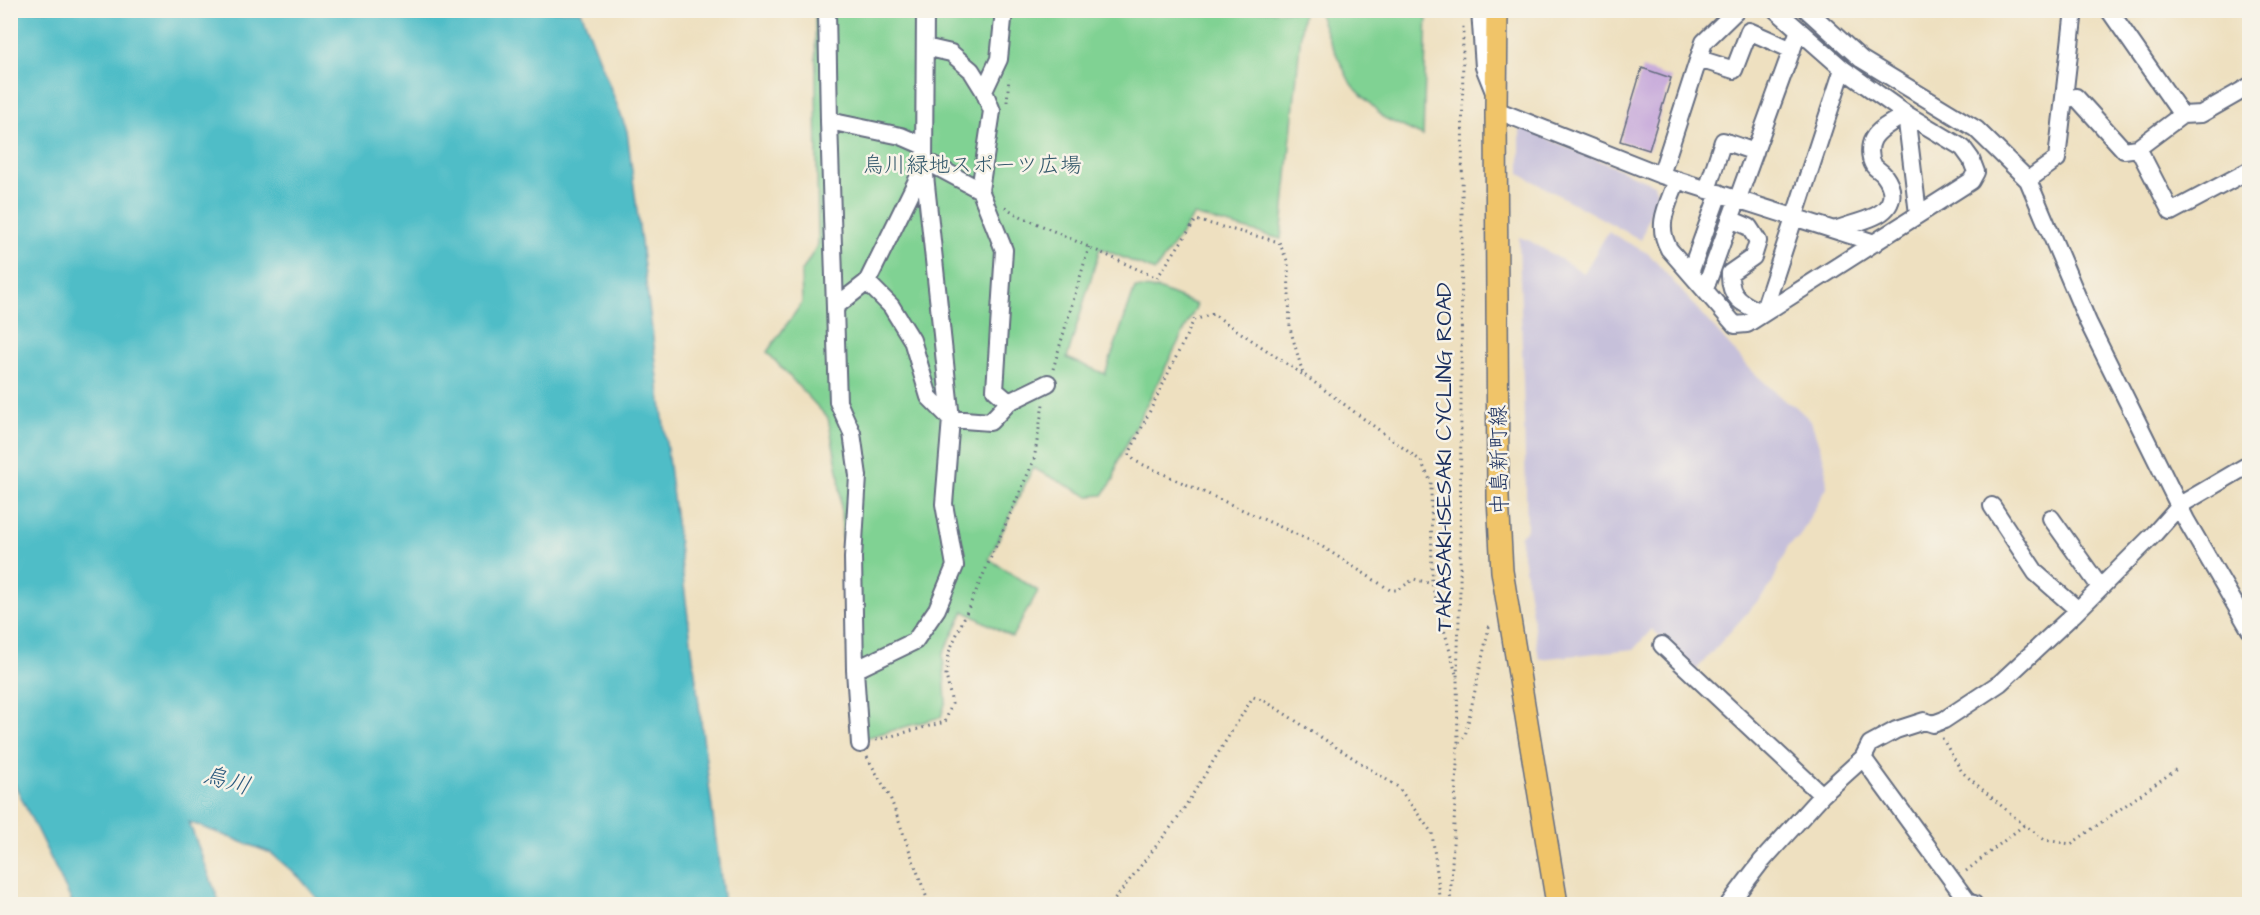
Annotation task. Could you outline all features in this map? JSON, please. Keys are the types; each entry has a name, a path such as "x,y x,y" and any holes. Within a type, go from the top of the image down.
{"main road":[{"name":"中島新町線","path":"1497,10 1498,498 1502,572 1557,904"}],"street":[{"path":"827,10 838,402 852,433 858,476 853,558 855,670 860,744"},
{"path":"855,670 915,641 937,609 955,566 944,504 951,418 924,157 925,10"},
{"path":"984,91 999,59 1004,10"},
{"path":"1480,10 1484,67 1496,103 1669,178 1875,243"},
{"path":"1737,10 1704,42 1669,178 1661,225 1663,238 1669,249 1736,325 1747,324 1875,243 1971,181 1976,172 1963,148 1906,114 1843,69 1776,10"},
{"path":"1807,10 1861,59 1976,129 2028,180 2088,322 2180,505 2250,630"},
{"path":"2028,180 2057,159 2074,10"},
{"path":"2109,10 2182,115"},
{"path":"1705,289 1799,30"},
{"path":"1699,59 1734,70 1749,31 1791,50"},
{"path":"925,47 951,53 971,70 984,91 992,111 980,190 1004,250 995,390 1009,402"},
{"path":"1763,313 1843,69"},
{"path":"2064,100 2076,97 2124,150 2138,148 2182,115 2201,114 2250,86"},
{"path":"1906,114 1918,214"},
{"path":"1835,230 1876,216 1887,208 1893,196 1891,185 1874,165 1870,153 1872,140 1906,114"},
{"path":"829,121 901,136 924,157 980,190"},
{"path":"1690,273 1713,191 1723,141 1755,152"},
{"path":"2138,148 2171,212 2250,170"},
{"path":"835,307 867,282 924,157"},
{"path":"1730,219 1749,227 1758,241 1753,257 1730,273 1730,286 1735,296 1746,306 1763,313"},
{"path":"867,282 891,306 912,340 928,397 951,418 990,422 1009,402 1048,383"},
{"path":"1729,904 1761,862 1822,795 1863,758 1870,744 1896,730 1924,721 1933,724 1944,720 2000,683 2156,533 2180,505 2250,464"},
{"path":"1992,506 2036,573 2075,612"},
{"path":"2051,518 2100,587"},
{"path":"1662,645 1822,795"},
{"path":"1863,758 1968,902 1974,904"}],"path":[{"name":"TAKASAKI-ISESAKI CYCLING ROAD","path":"1450,904 1458,744 1457,678 1461,590 1463,22"},
{"path":"1006,106 1010,70"},
{"path":"1002,205 1016,214 1157,278 1196,220 1279,242 1288,263 1290,328 1303,374"},
{"path":"928,904 890,797 860,744 945,722 952,704 946,675 949,652 1034,460 1048,383 1089,247"},
{"path":"1432,584 1413,579 1398,590 1390,590 1318,544 1135,461 1129,454 1194,320 1213,314 1303,374 1421,461 1431,482 1432,584 1457,678"},
{"path":"1458,744 1465,736 1489,627 1510,615"},
{"path":"1111,904 1178,818 1253,697 1265,701 1398,787 1432,833 1441,904"},
{"path":"1933,724 1962,772 2045,840 2071,844 2178,768"},
{"path":"1953,881 2024,825"}],"shaded area":[{"path":"1520,127 1654,184 1657,192 1641,240 1520,174"},
{"path":"1608,232 1649,254 1751,370 1811,421 1825,463 1827,487 1799,537 1788,546 1771,586 1696,670 1652,629 1634,649 1539,659 1520,536 1527,529 1519,237 1530,241 1584,273"}],"green space":[{"name":"烏川緑地スポーツ広場","path":"815,11 1303,11 1281,239 1194,215 1155,271 1100,248 1067,358 1105,374 1135,288 1158,289 1197,305 1117,463 1114,479 1103,495 1088,496 1033,468 989,559 1038,591 1012,637 964,611 943,654 946,701 941,717 854,741 839,475 828,418 767,352 802,303 801,273 818,244"},
{"path":"1318,11 1427,11 1423,136 1384,118 1351,84"}],"water":[{"name":"烏川","path":"11,10 581,11 627,131 724,904 322,904 300,878 271,853 189,822 220,904 73,904 14,783 11,785"}],"building":[{"path":"1642,68 1671,78 1649,150 1620,141"}]}
